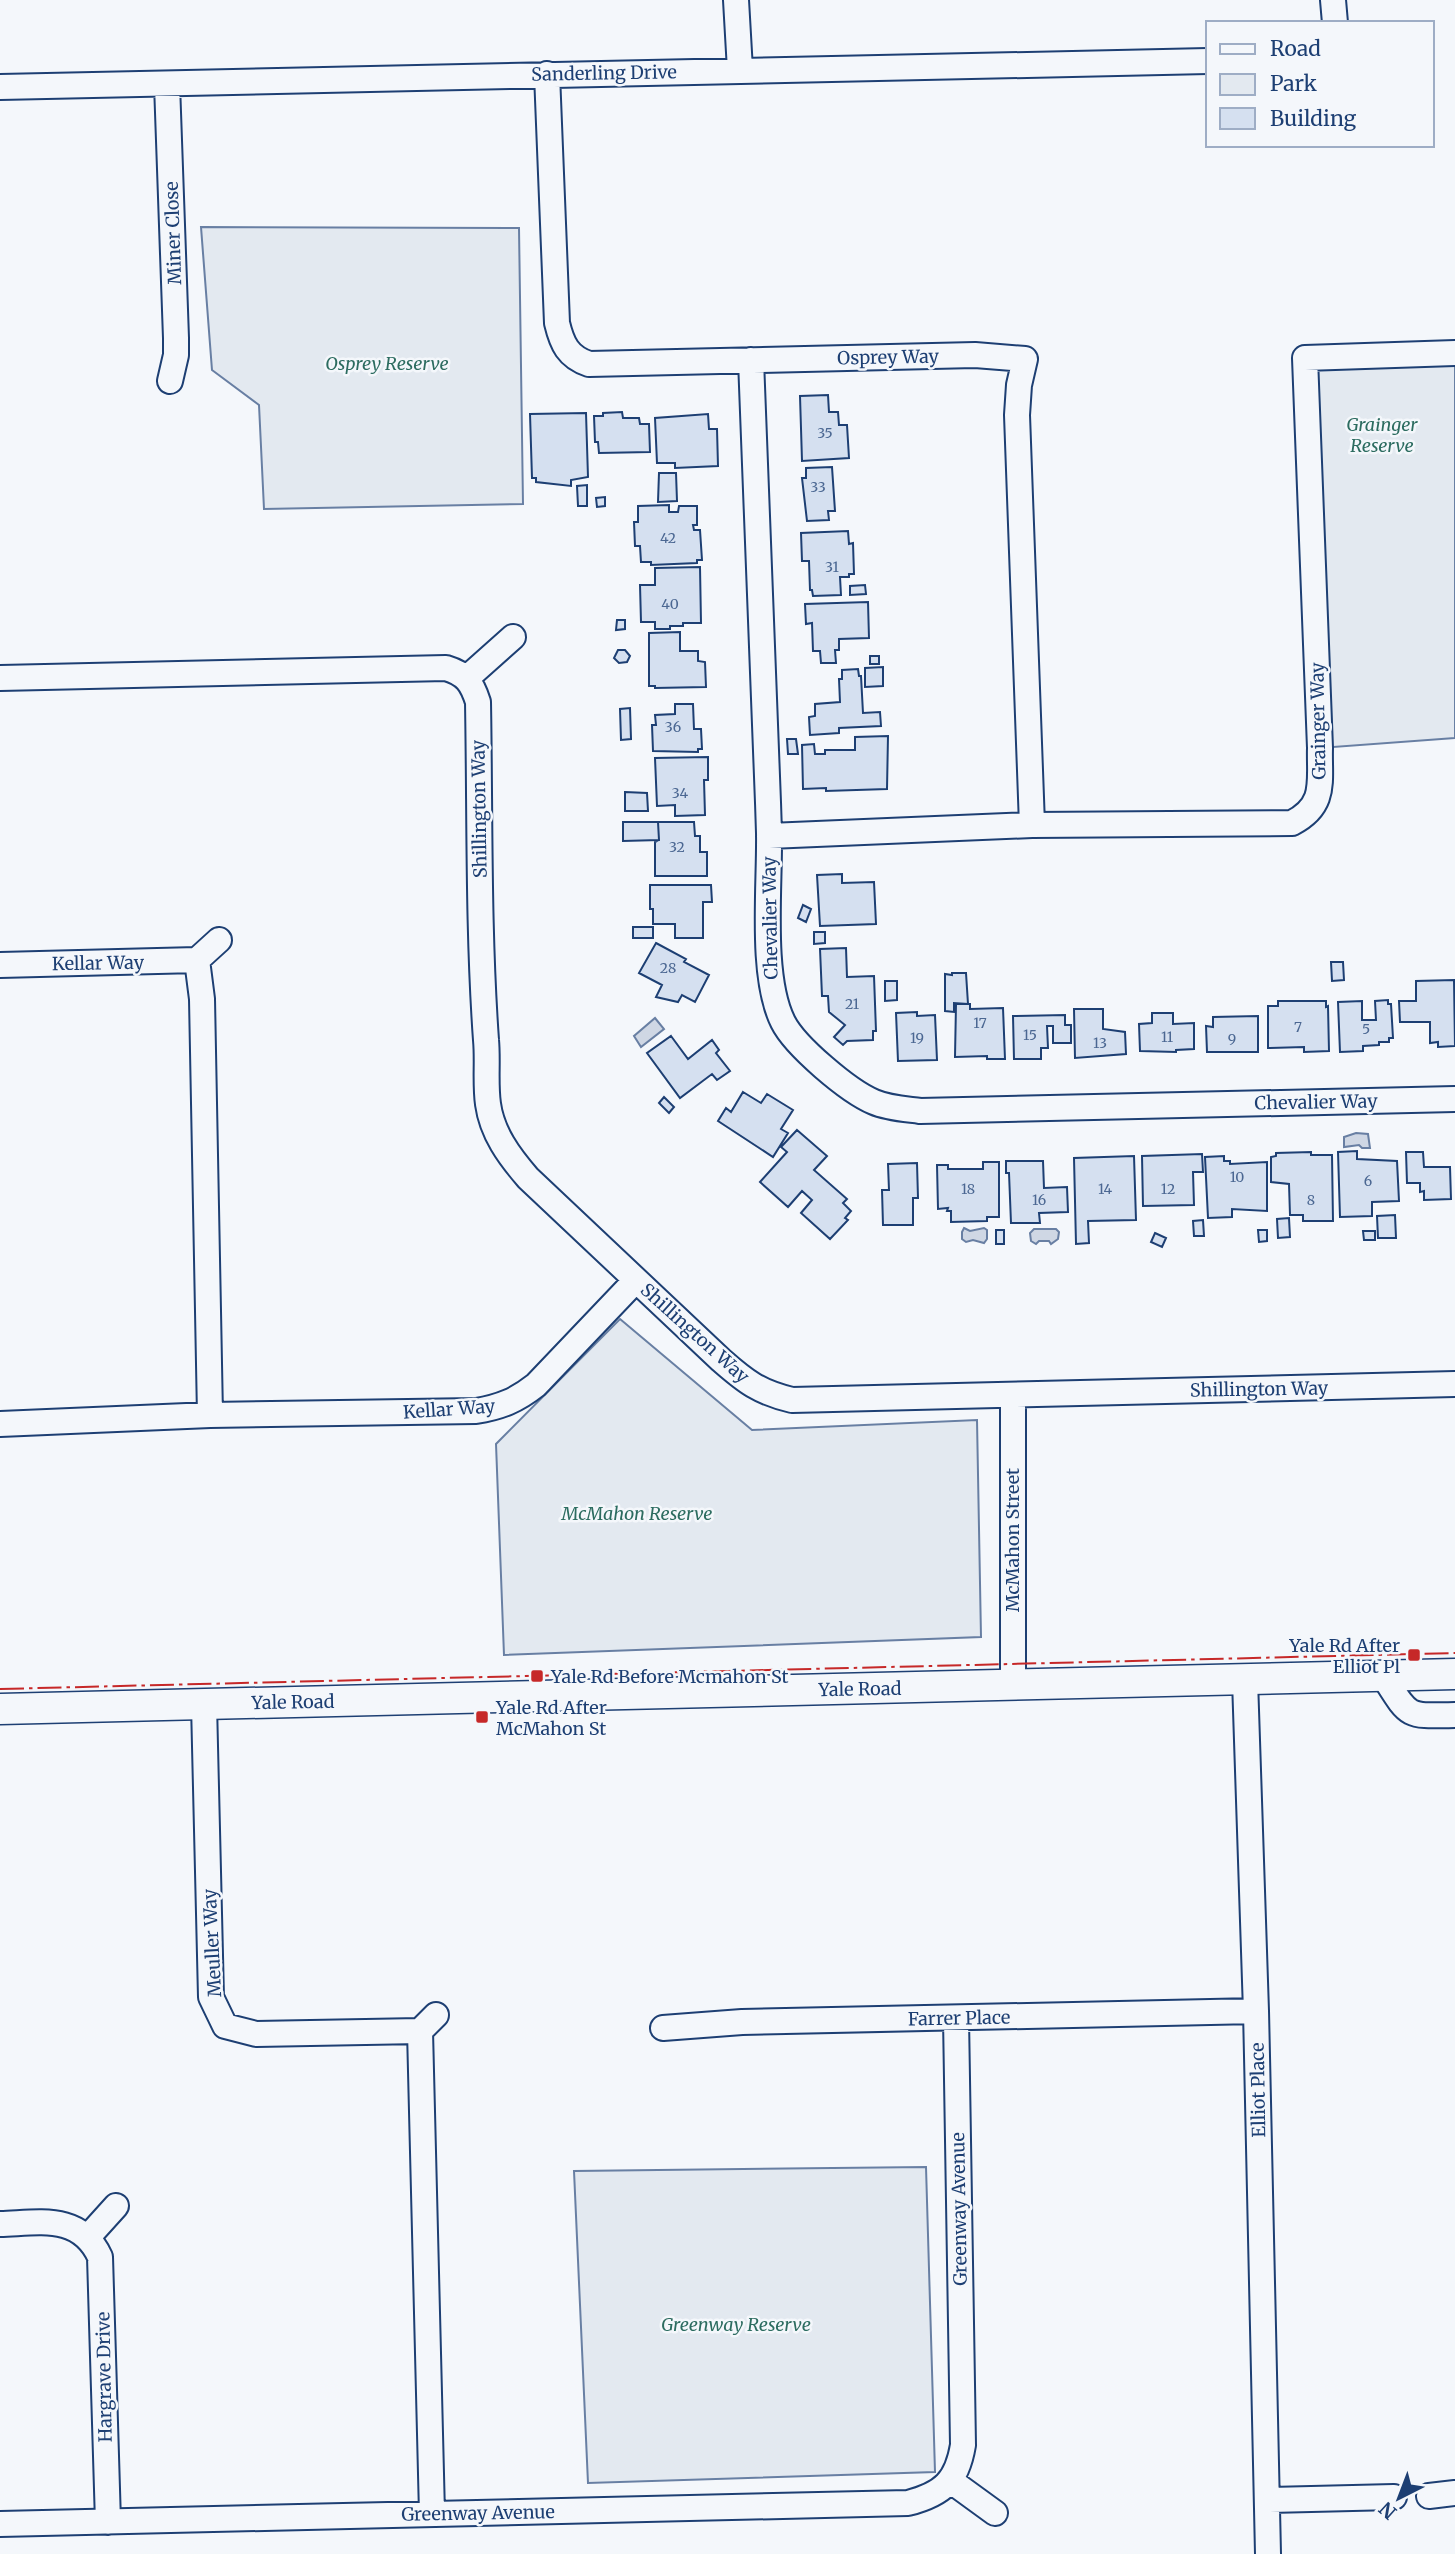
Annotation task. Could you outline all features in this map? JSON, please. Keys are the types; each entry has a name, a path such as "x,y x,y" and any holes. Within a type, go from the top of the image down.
{"main road":[{"name":"Yale Road","path":"0,1709 1455,1674"}],"street":[{"path":"736,0 740,70"},
{"path":"1333,0 1335,21"},
{"name":"Sanderling Drive","path":"0,88 1206,61"},
{"name":"Osprey Way","path":"547,74 557,323 561,341 568,353 578,361 589,364 975,355 1025,359 1019,385 1017,415 1032,825"},
{"name":"Miner Close","path":"167,84 176,338 176,355 170,381"},
{"name":"Grainger Way","path":"769,836 1032,825 1292,823 1304,817 1314,808 1319,797 1320,748 1305,358 1455,353"},
{"name":"Chevalier Way","path":"751,360 769,836 772,992 783,1024 808,1052 835,1076 874,1102 920,1111 1455,1099"},
{"path":"0,678 446,668 460,672 467,678 513,637"},
{"name":"Shillington Way","path":"467,678 478,702 482,990 488,1059 488,1103 494,1128 508,1154 528,1178 747,1382 768,1395 792,1400 1455,1384"},
{"path":"210,1415 202,999 197,960 219,940"},
{"name":"Kellar Way","path":"0,965 197,960"},
{"name":"Kellar Way","path":"0,1424 210,1415 476,1411 499,1407 519,1399 536,1385 636,1280"},
{"name":"McMahon Street","path":"1013,1395 1013,1685"},
{"path":"1384,1677 1405,1709 1419,1716 1455,1715"},
{"name":"Elliot Place","path":"1245,1680 1256,2011 1268,2554"},
{"name":"Meuller Way","path":"204,1704 211,1997 225,2026 256,2034 428,2023 432,2514"},
{"name":"Farrer Place","path":"663,2028 742,2022 1256,2011"},
{"name":"Greenway Avenue","path":"0,2524 908,2503 928,2498 951,2481 960,2464 963,2445 956,2018"},
{"path":"0,2224 57,2223 78,2230 88,2237 116,2206"},
{"name":"Hargrave Drive","path":"88,2237 95,2246 101,2267 108,2522"},
{"path":"951,2481 995,2513"},
{"path":"1429,2496 1455,2493"},
{"path":"1267,2500 1394,2497"}],"green space":[{"name":"Osprey Reserve","path":"201,227 519,228 523,504 264,509 259,405 212,370"},
{"name":"Grainger Reserve","path":"1455,353 1455,738 1320,748 1305,358"},
{"name":"McMahon Reserve","path":"620,1319 752,1430 977,1420 981,1637 504,1655 496,1444"},
{"name":"Greenway Reserve","path":"926,2167 935,2472 588,2483 574,2171"}],"shaded area":[{"path":"655,1018 664,1029 641,1047 634,1036"},
{"path":"1356,1133 1368,1134 1370,1148 1362,1148 1359,1145 1344,1147 1344,1137"},
{"path":"964,1228 970,1231 984,1228 987,1230 987,1239 984,1243 973,1240 966,1242 962,1239"},
{"path":"1034,1229 1056,1229 1059,1232 1058,1239 1051,1244 1049,1241 1039,1241 1036,1244 1031,1241 1030,1233"}],"building":[{"path":"828,395 829,412 838,412 839,425 847,425 849,458 802,461 800,396"},
{"path":"622,412 623,418 639,418 640,424 649,424 650,452 599,453 598,442 595,442 594,416"},
{"path":"586,413 588,477 571,480 571,486 536,482 536,478 532,478 530,414"},
{"path":"708,414 709,429 717,429 718,466 675,468 675,463 657,463 655,418"},
{"path":"832,467 835,511 828,511 829,520 807,521 802,478 806,478 806,468"},
{"path":"659,473 676,473 677,501 658,502"},
{"path":"587,485 587,506 578,506 577,486"},
{"path":"605,497 605,506 597,507 596,498"},
{"path":"669,505 669,512 678,512 679,506 697,506 697,525 693,525 694,530 700,530 702,560 697,560 697,563 651,565 651,562 641,562 640,546 635,546 634,522 638,522 638,506"},
{"path":"848,531 849,544 853,543 854,574 840,577 841,595 813,596 810,590 809,561 802,561 801,533"},
{"path":"700,567 701,623 683,623 683,626 670,626 670,629 655,629 655,622 641,622 640,585 655,585 655,568"},
{"path":"865,585 866,594 850,595 850,586"},
{"path":"868,602 869,638 839,639 839,650 835,650 836,663 821,663 820,651 813,651 812,623 806,624 805,604"},
{"path":"617,620 625,620 625,629 616,630"},
{"path":"680,632 680,651 698,651 698,661 705,662 706,687 649,686 649,633"},
{"path":"618,650 625,650 630,656 627,662 619,663 614,658"},
{"path":"870,656 879,656 879,664 870,664"},
{"path":"883,667 883,686 865,687 865,668"},
{"path":"858,669 861,676 863,713 880,712 881,726 839,728 839,733 810,735 809,717 815,716 815,704 840,702 839,679 842,679 842,670"},
{"path":"675,704 693,704 694,729 701,729 702,749 698,749 698,752 653,751 652,725 656,725 655,715 675,714"},
{"path":"630,708 631,739 621,740 620,709"},
{"path":"888,736 887,789 803,789 802,745 814,744 815,754 825,754 825,750 855,750 855,737"},
{"path":"787,739 796,739 798,754 788,754"},
{"path":"708,757 708,780 704,780 705,815 675,816 675,805 657,806 655,758"},
{"path":"625,792 647,793 648,811 625,811"},
{"path":"623,822 658,822 659,840 623,841"},
{"path":"658,822 694,822 695,836 700,836 700,852 707,852 707,876 655,876"},
{"path":"842,874 842,883 874,882 876,924 820,926 817,875"},
{"path":"650,885 711,885 712,902 703,902 703,938 675,938 675,924 653,924"},
{"path":"803,905 811,909 806,922 798,918"},
{"path":"633,927 653,927 653,938 633,938"},
{"path":"814,932 825,932 825,943 814,944"},
{"path":"656,943 709,975 695,1002 682,995 678,1002 656,997 662,985 639,973"},
{"path":"846,948 847,977 874,976 876,1031 873,1031 873,1040 847,1041 843,1045 834,1037 845,1025 829,1012 828,996 822,996 820,949"},
{"path":"1331,962 1343,962 1344,980 1332,981"},
{"path":"966,973 968,1004 954,1003 954,1012 945,1011 945,974"},
{"path":"1454,980 1455,1046 1438,1047 1438,1042 1430,1043 1430,1022 1400,1022 1399,1001 1416,1001 1416,981"},
{"path":"885,981 897,981 897,1000 885,1001"},
{"path":"1388,1000 1388,1004 1391,1004 1393,1038 1389,1038 1389,1042 1379,1042 1379,1045 1363,1046 1363,1051 1340,1052 1338,1002 1362,1001 1362,1020 1376,1020 1375,1001"},
{"path":"1278,1001 1326,1001 1329,1051 1304,1052 1304,1047 1268,1048 1268,1006 1278,1006"},
{"path":"956,1004 970,1004 970,1009 1003,1008 1005,1059 987,1059 987,1056 955,1057"},
{"path":"1074,1009 1103,1009 1103,1029 1125,1032 1126,1054 1075,1058"},
{"path":"917,1012 917,1016 935,1015 937,1060 898,1061 896,1013"},
{"path":"1152,1013 1173,1013 1173,1024 1194,1023 1194,1049 1176,1052 1140,1051 1139,1024 1152,1023"},
{"path":"1065,1015 1065,1025 1071,1025 1071,1043 1053,1043 1053,1026 1047,1026 1048,1048 1041,1048 1041,1059 1014,1059 1013,1016"},
{"path":"1258,1016 1258,1052 1207,1052 1206,1026 1213,1027 1213,1017"},
{"path":"671,1036 688,1059 712,1040 719,1050 716,1053 730,1071 717,1080 712,1074 680,1098 647,1053"},
{"path":"743,1092 761,1103 767,1094 793,1110 781,1129 788,1133 773,1157 718,1121 726,1108 731,1112"},
{"path":"664,1097 674,1107 669,1113 659,1103"},
{"path":"797,1130 827,1156 814,1170 847,1199 843,1203 851,1211 845,1218 848,1220 830,1239 801,1213 812,1200 802,1191 788,1207 760,1182 787,1152 781,1147"},
{"path":"1357,1151 1357,1159 1397,1161 1399,1201 1372,1202 1372,1216 1340,1217 1338,1152"},
{"path":"1311,1152 1311,1155 1332,1155 1333,1221 1303,1221 1303,1215 1290,1215 1289,1184 1271,1182 1271,1157 1276,1156 1276,1153"},
{"path":"1406,1152 1423,1152 1424,1167 1450,1167 1451,1199 1424,1200 1420,1183 1407,1183"},
{"path":"1202,1154 1203,1172 1193,1172 1194,1205 1143,1206 1142,1156"},
{"path":"1134,1156 1136,1220 1088,1221 1089,1243 1076,1244 1074,1158"},
{"path":"1224,1156 1224,1161 1230,1161 1230,1164 1267,1162 1267,1211 1232,1209 1232,1217 1208,1218 1205,1157"},
{"path":"1006,1161 1043,1161 1044,1188 1067,1187 1068,1212 1039,1213 1040,1223 1011,1223"},
{"path":"983,1162 999,1162 999,1217 987,1217 987,1221 951,1222 951,1211 947,1211 948,1208 938,1209 937,1165 948,1165 948,1169 983,1169"},
{"path":"917,1163 918,1198 913,1198 913,1225 883,1225 882,1190 889,1190 888,1164"},
{"path":"1395,1215 1396,1238 1378,1238 1377,1216"},
{"path":"1289,1218 1290,1237 1278,1238 1277,1219"},
{"path":"1203,1220 1204,1236 1194,1236 1193,1221"},
{"path":"996,1230 1004,1230 1004,1244 996,1244"},
{"path":"1258,1230 1267,1230 1267,1241 1259,1242"},
{"path":"1363,1231 1375,1231 1375,1240 1364,1240"},
{"path":"1155,1233 1166,1238 1162,1247 1151,1242"}],"power":[{"path":"0,1689 1455,1653"}],"place":[{"name":"Yale Rd After Elliot Pl","path":"1414,1655"},
{"name":"Yale Rd Before Mcmahon St","path":"537,1676"},
{"name":"Yale Rd After McMahon St","path":"482,1717"}]}
